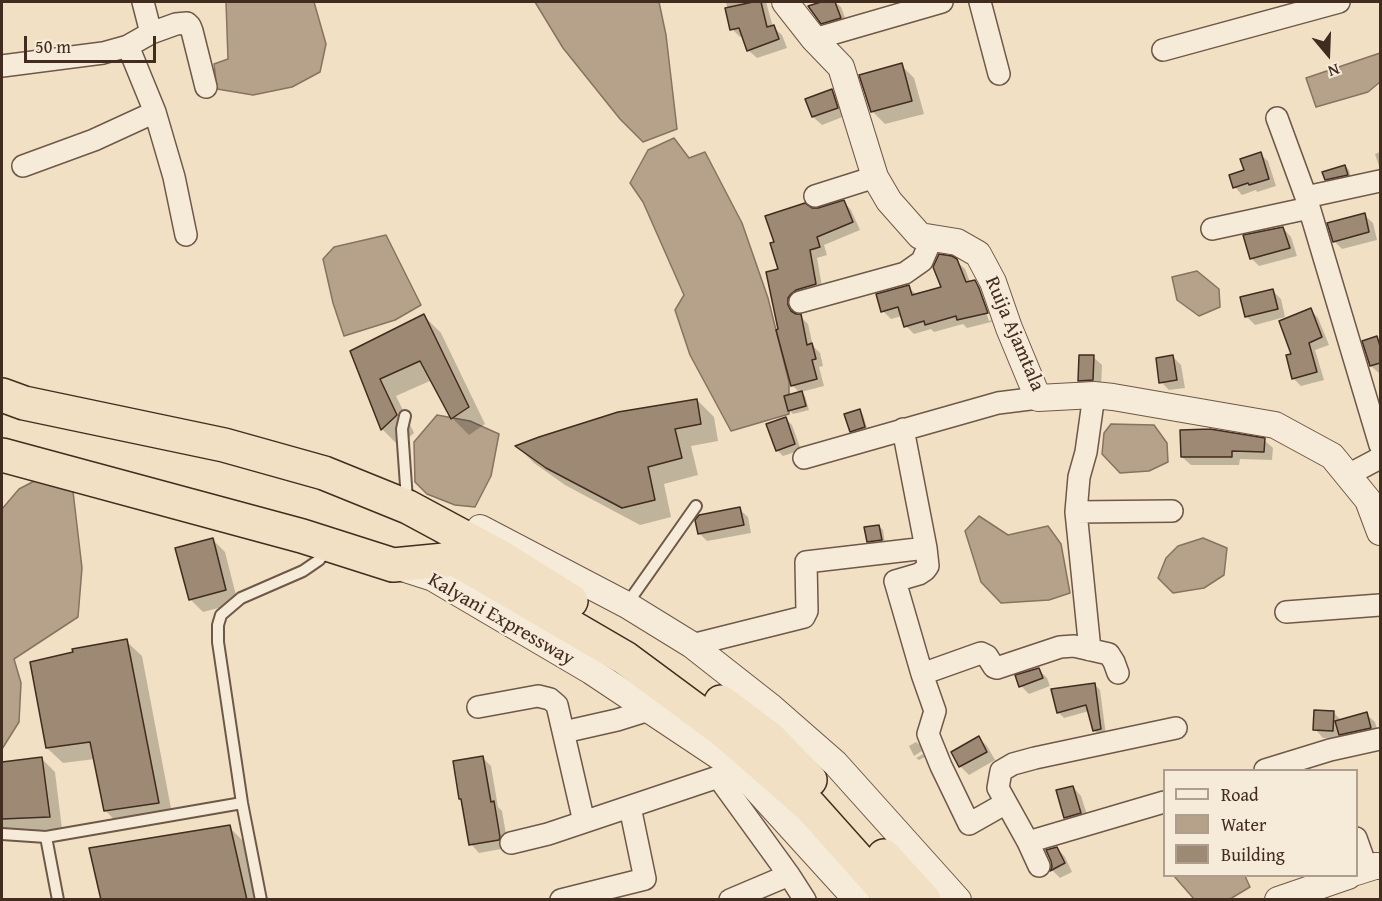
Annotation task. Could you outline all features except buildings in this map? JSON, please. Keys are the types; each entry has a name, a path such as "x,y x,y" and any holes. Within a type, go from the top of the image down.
{"highway":[{"path":"2,395 24,403 224,444 324,473 408,507 499,556 664,659 770,738 890,861 924,900"},
{"name":"Kalyani Expressway","path":"2,455 330,545 393,565 455,559 625,658 726,732 810,806 894,900"}],"street":[{"path":"143,2 151,33"},
{"name":"Ruija Ajamtala","path":"785,2 814,39 841,67 875,177 889,201 921,236 957,242 978,254 993,282 1038,398 1094,395 1275,425 1332,456 1368,500 1380,532"},
{"path":"814,39 942,2"},
{"path":"980,2 999,74"},
{"path":"1163,50 1339,2"},
{"path":"2,66 103,53 182,22 190,26 206,87"},
{"path":"128,45 155,112 174,177 186,236"},
{"path":"23,166 94,140 155,112"},
{"path":"1277,118 1307,202 1380,445"},
{"path":"815,196 875,177"},
{"path":"1212,229 1380,181"},
{"path":"800,302 906,273 922,261 932,238"},
{"path":"1090,650 1076,512 1079,477 1086,452 1094,395"},
{"path":"804,458 998,403 1038,398"},
{"path":"903,429 928,566 919,574 895,581 934,711 928,734 969,824 1006,803"},
{"path":"1348,475 1380,458"},
{"path":"408,507 467,521 627,605 692,645 771,707 835,763 958,900"},
{"path":"1076,512 1172,511"},
{"path":"692,645 804,617 807,611 806,562 926,548"},
{"name":"Kalyani Expressway","path":"393,565 433,578 591,671 649,710 728,773 857,900"},
{"path":"1286,612 1380,605"},
{"path":"922,674 981,653 987,656 997,668 1060,647 1074,646 1109,654 1118,673"},
{"path":"478,707 538,696 550,699 557,705 584,822"},
{"path":"564,732 649,710"},
{"path":"1039,866 998,788 1001,771 1013,764 1035,758 1176,728"},
{"path":"1271,769 1330,750 1380,739"},
{"path":"511,843 548,834 728,773 805,900"},
{"path":"1028,842 1163,802"},
{"path":"561,900 645,879 630,807"},
{"path":"1358,847 1363,871"},
{"path":"730,900 789,875"},
{"path":"1278,900 1324,892 1352,877"}],"lane":[{"path":"405,416 402,429 408,507"},
{"path":"627,605 696,506"},
{"path":"261,900 242,803 218,642 218,625 221,615 241,598 303,571 319,560 330,545"},
{"path":"2,834 45,837 242,803"},
{"path":"45,837 58,900"}],"water":[{"path":"226,2 314,2 326,44 320,72 292,87 253,95 217,89 214,64 228,59"},
{"path":"535,2 659,2 666,35 677,129 643,142 620,119 563,48"},
{"path":"1380,53 1380,82 1368,92 1316,107 1306,78"},
{"path":"674,138 689,158 705,152 742,223 768,298 789,382 789,414 731,431 690,355 675,310 684,295 643,202 630,183 648,150"},
{"path":"386,235 421,305 395,320 344,336 333,303 323,259 334,247"},
{"path":"1197,271 1219,289 1220,307 1199,316 1177,300 1172,277"},
{"path":"437,415 470,421 499,434 491,476 475,507 455,505 427,494 415,482 414,442"},
{"path":"1111,424 1154,425 1167,443 1168,462 1149,471 1120,473 1102,454 1104,433"},
{"path":"46,475 72,483 82,568 78,617 14,659 21,683 19,722 2,749 2,509 19,489"},
{"path":"979,516 1008,535 1048,526 1061,544 1070,593 1049,600 1001,603 981,582 965,531"},
{"path":"1203,538 1227,548 1224,575 1204,588 1173,593 1158,578 1166,558 1178,546"},
{"path":"1175,877 1245,877 1250,887 1230,899 1194,899"}]}
